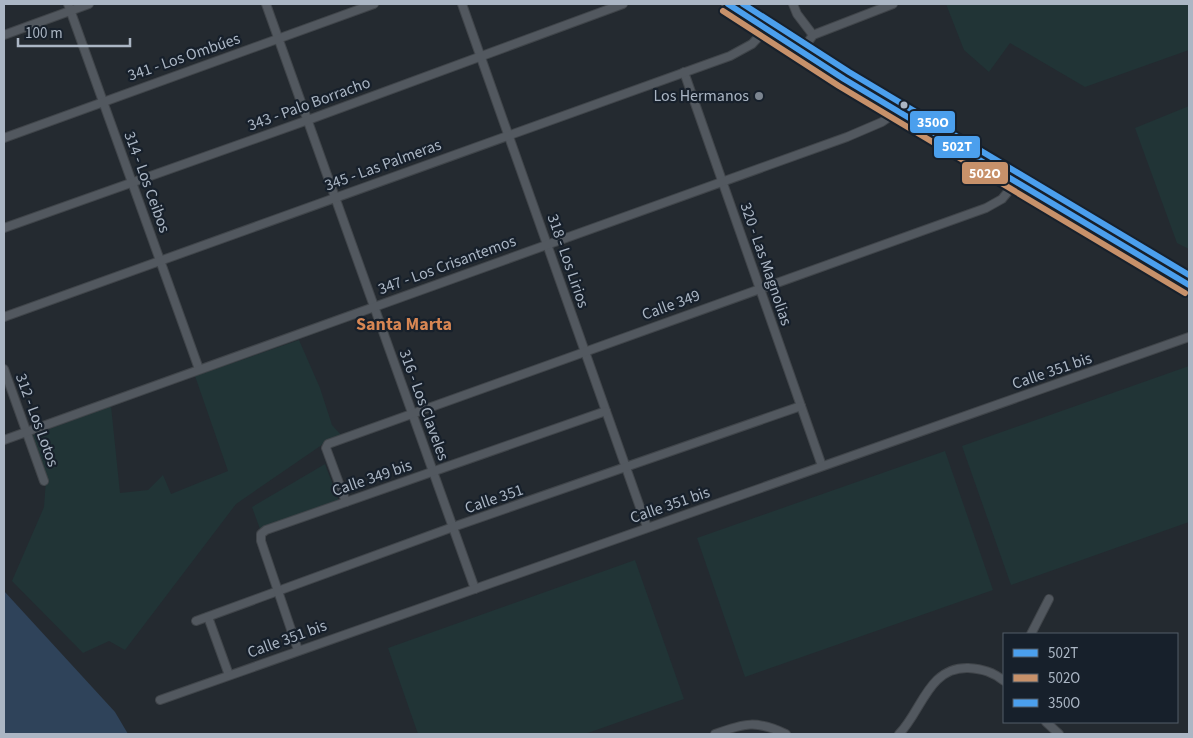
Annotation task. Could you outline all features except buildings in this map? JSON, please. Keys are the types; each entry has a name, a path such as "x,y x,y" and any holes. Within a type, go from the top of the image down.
{"main road":[{"path":"728,4 801,52 1189,285"}],"street":[{"path":"4,35 69,7 89,4"},
{"name":"316 - Los Claveles","path":"266,4 475,589"},
{"name":"341 - Los Ombúes","path":"4,138 103,100 374,4"},
{"name":"318 - Los Lirios","path":"462,4 647,527"},
{"name":"343 - Palo Borracho","path":"4,228 308,120 480,55 623,4"},
{"path":"794,4 797,14 812,35"},
{"path":"801,52 812,35 894,4"},
{"name":"314 - Los Ceibos","path":"69,7 161,260 198,369"},
{"name":"345 - Las Palmeras","path":"4,317 508,134 730,56 752,44 765,30"},
{"name":"320 - Las Magnolias","path":"684,72 822,466"},
{"name":"347 - Los Crisantemos","path":"4,440 846,137 882,122 898,111"},
{"name":"Calle 349","path":"346,502 326,448 328,444 760,287 986,208 1002,199 1016,182"},
{"name":"Calle 351 bis","path":"160,700 1189,337"},
{"name":"312 - Los Lotos","path":"4,369 44,481"},
{"name":"Calle 351","path":"196,621 453,527 801,406"},
{"name":"Calle 349 bis","path":"279,591 261,541 261,534 266,530 606,411"},
{"path":"279,591 298,650"},
{"path":"1032,633 1049,599"},
{"path":"208,617 230,675"},
{"path":"899,734 910,721 928,689 947,671 962,668 978,668 994,673 1003,680"},
{"path":"715,734 739,725 751,723 772,727 786,734"},
{"path":"1047,723 1059,734"}],"shaded area":[{"path":"946,4 1189,4 1189,50 1085,87 1010,43 989,72 964,50"},
{"path":"1189,106 1189,249 1177,243 1135,128"},
{"path":"299,340 320,388 332,425 341,435 329,440 236,504 125,650 109,641 83,653 12,581 44,507 46,480 33,435 111,406 120,493 148,490 163,475 171,494 228,471 195,376"},
{"path":"1189,366 1189,522 1011,585 962,446"},
{"path":"945,451 993,590 745,677 697,538"},
{"path":"325,464 339,501 260,529 252,507"},
{"path":"635,560 684,699 585,734 418,734 388,648"}],"water":[{"path":"4,591 115,712 128,734 4,734"}],"transit line":[{"name":"502T","path":"728,4 844,79 1189,285"},
{"name":"350O","path":"743,4 849,72 1189,275"},
{"name":"502O","path":"723,11 839,86 1185,293"}],"place":[{"name":"Los Hermanos","path":"759,96"}],"district":[{"name":"Santa Marta","path":"404,324"}]}
